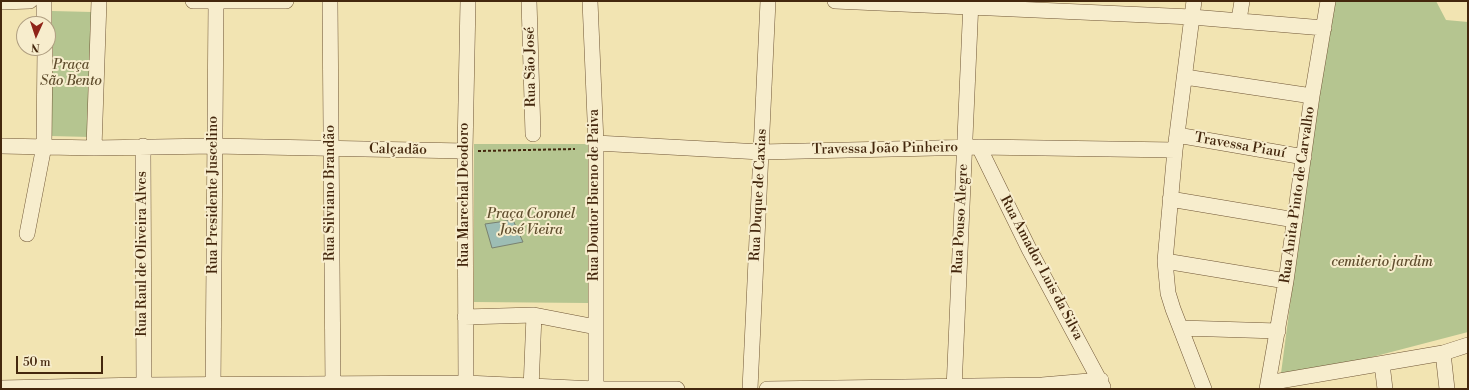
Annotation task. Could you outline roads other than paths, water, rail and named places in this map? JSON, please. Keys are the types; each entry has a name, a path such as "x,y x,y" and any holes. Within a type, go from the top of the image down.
{"street":[{"path":"1,2 30,1"},
{"path":"44,1 44,16"},
{"path":"94,148 99,1"},
{"path":"193,1 286,1"},
{"name":"Rua Presidente Juscelino","path":"213,387 216,1"},
{"name":"Rua Silviano Brandão","path":"330,1 333,387"},
{"name":"Rua Marechal Deodoro","path":"466,386 465,151 468,1"},
{"name":"Rua São José","path":"529,1 532,134"},
{"name":"Rua Doutor Bueno de Paiva","path":"590,1 596,143 596,389"},
{"name":"Rua Duque de Caxias","path":"750,389 768,1"},
{"path":"835,1 971,4 1239,20 1324,28"},
{"path":"1194,1 1186,77 1175,150 1165,261 1168,293 1204,389"},
{"path":"1239,20 1242,1"},
{"name":"Rua Anita Pinto de Carvalho","path":"1268,386 1286,281 1312,96 1328,1"},
{"name":"Rua Pouso Alegre","path":"954,387 972,147 971,4"},
{"path":"27,234 44,146 44,56"},
{"path":"1186,77 1312,96"},
{"name":"Travessa Piauí","path":"1177,135 1304,157"},
{"name":"Travessa João Pinheiro","path":"596,143 761,152 972,147 1175,150"},
{"name":"Calçadão","path":"1,146 94,148 214,146 465,151"},
{"name":"Rua Raul de Oliveira Alves","path":"143,146 144,387"},
{"name":"Rua Amador Luis da Silva","path":"972,147 1102,384"},
{"path":"1170,199 1295,220"},
{"path":"1165,261 1286,281"},
{"path":"465,317 534,315 596,327"},
{"path":"531,387 534,315"},
{"path":"1182,328 1278,331"},
{"path":"1268,386 1443,353 1468,345"},
{"path":"1443,353 1447,389"},
{"path":"1382,364 1385,389"},
{"path":"766,389 1042,387 1102,384"},
{"path":"1,388 466,386 677,389"}],"water":[{"path":"513,220 523,242 492,248 485,224"}],"park label":[{"name":"Praça São Bento","path":"71,74"},
{"name":"Praça Coronel José Vieira","path":"531,224"},
{"name":"cemiterio jardim","path":"1382,263"}]}
